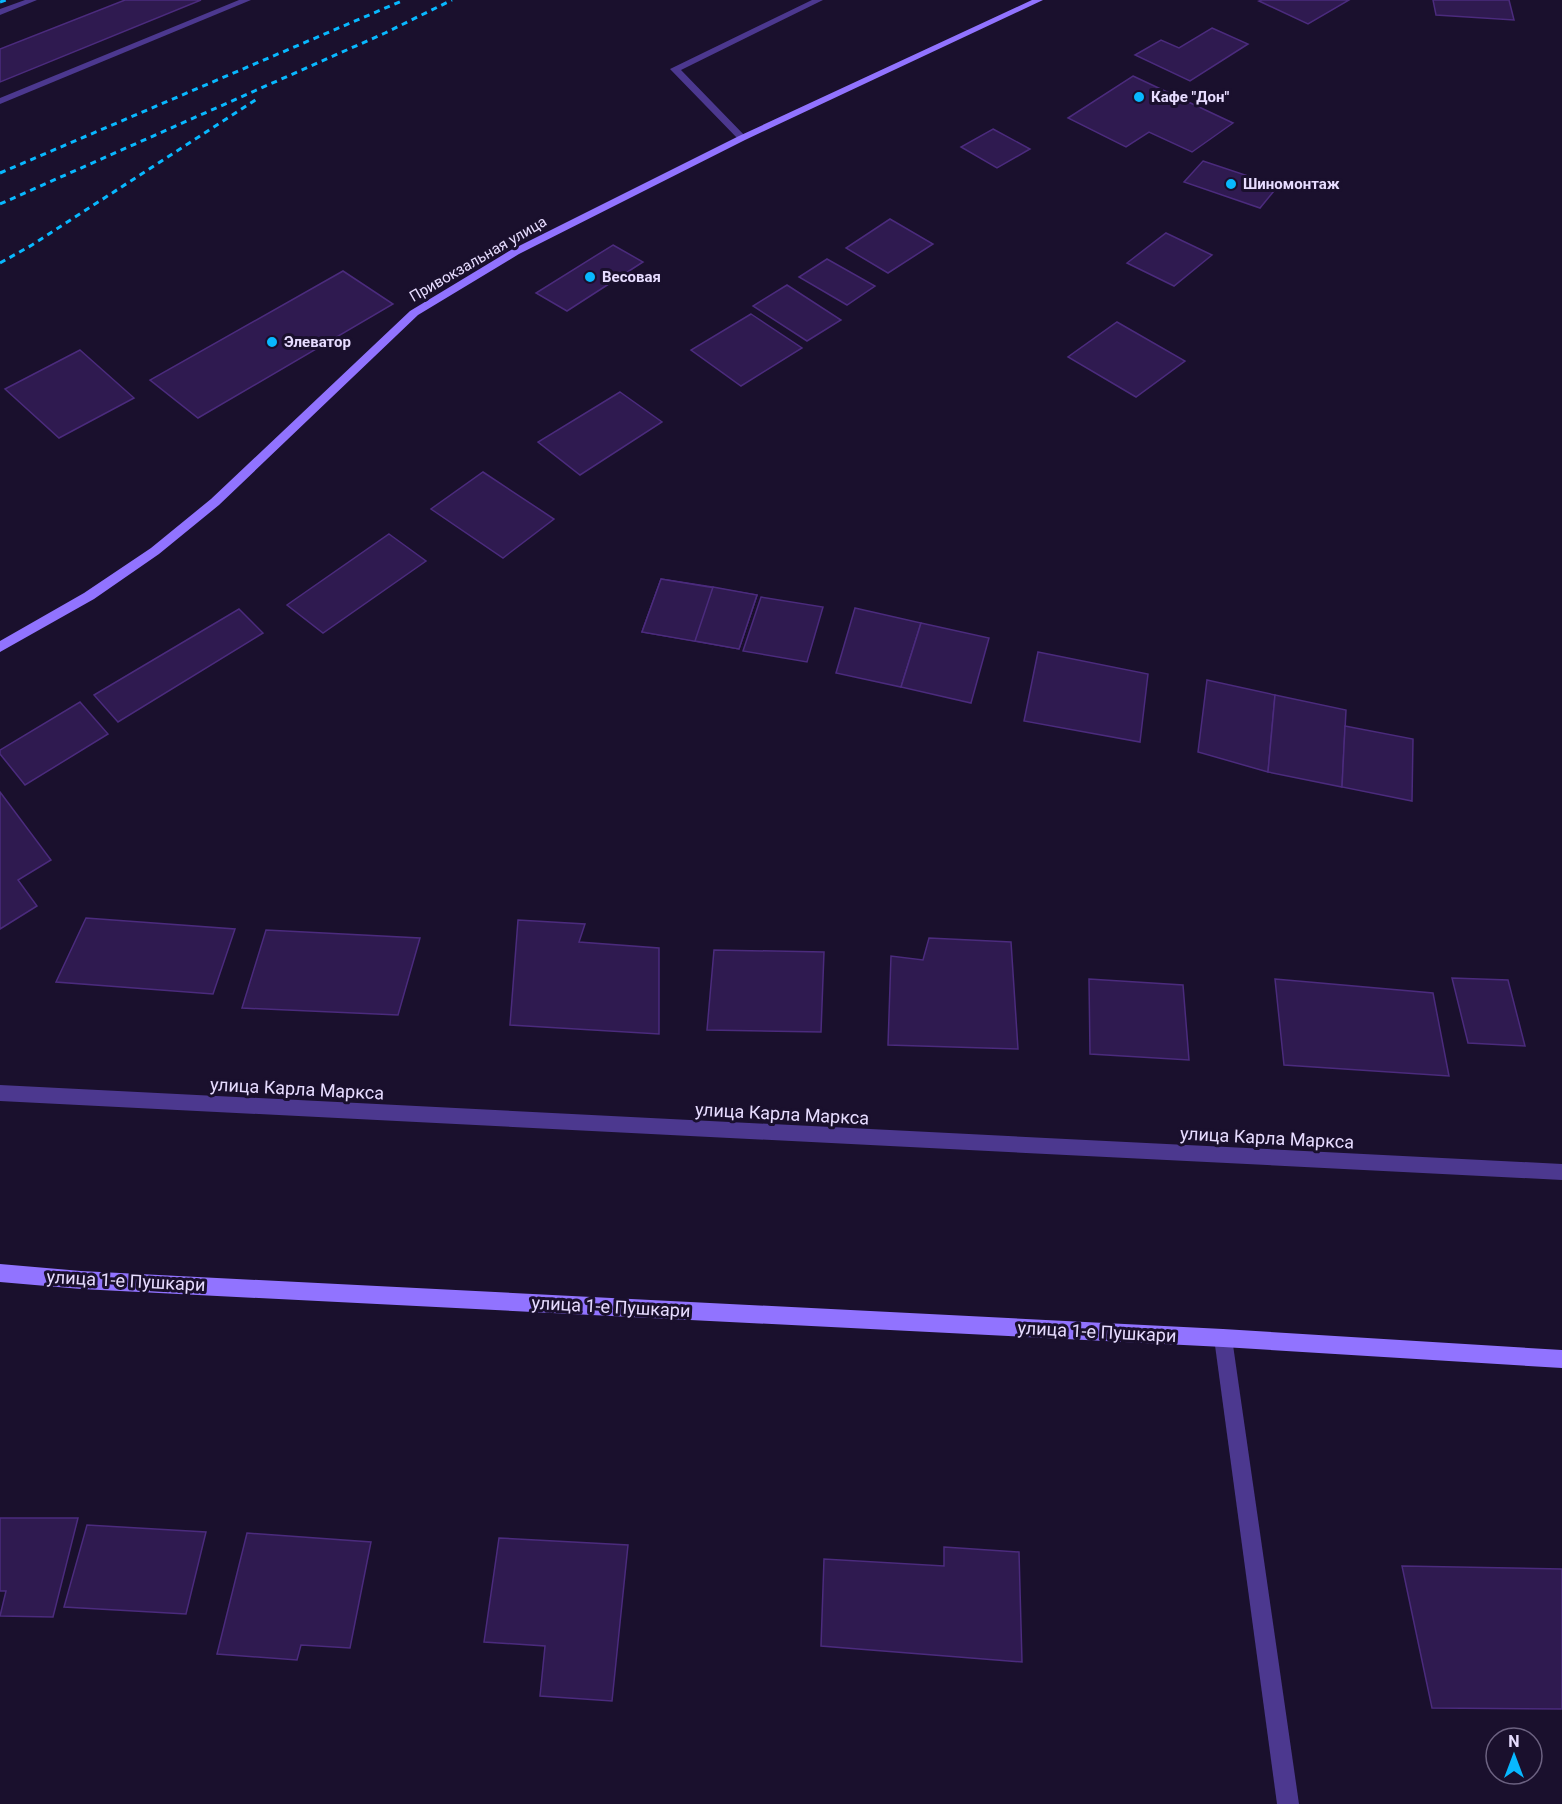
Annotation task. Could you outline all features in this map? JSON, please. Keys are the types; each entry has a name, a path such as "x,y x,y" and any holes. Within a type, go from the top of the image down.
{"main road":[{"name":"Привокзальная улица","path":"0,647 89,596 155,551 215,502 414,314 515,252 742,138 1038,0"},
{"name":"улица 1-е Пушкари","path":"0,1273 81,1280 1223,1338 1562,1359"}],"street":[{"path":"0,12 33,0"},
{"path":"0,101 247,0"},
{"path":"742,138 675,69 819,0"},
{"name":"улица Карла Маркса","path":"0,1093 1562,1172"},
{"path":"1223,1338 1288,1804"}],"building":[{"path":"125,0 201,0 0,82 0,49"},
{"path":"1349,0 1308,24 1259,1"},
{"path":"1433,0 1509,0 1514,20 1436,15"},
{"path":"1212,28 1248,44 1190,81 1135,55 1161,40 1179,48"},
{"name":"Кафе \"Дон\"","path":"1133,76 1233,123 1192,152 1149,132 1126,147 1068,118"},
{"path":"993,129 1030,149 997,168 961,147"},
{"name":"Шиномонтаж","path":"1203,161 1278,186 1260,208 1184,182"},
{"path":"890,219 933,244 888,273 846,248"},
{"path":"1166,233 1212,255 1174,286 1127,263"},
{"name":"Весовая","path":"613,245 643,262 567,311 536,293"},
{"path":"827,259 875,286 847,305 799,277"},
{"name":"Элеватор","path":"343,271 393,304 198,418 150,380"},
{"path":"787,285 841,320 807,341 753,306"},
{"path":"751,314 802,348 741,386 691,350"},
{"path":"1117,322 1185,361 1136,397 1068,357"},
{"path":"80,350 134,398 59,438 5,389"},
{"path":"620,392 662,422 580,475 538,442"},
{"path":"483,472 554,519 503,558 431,509"},
{"path":"389,534 426,561 323,633 287,605"},
{"path":"661,579 713,587 695,641 642,632"},
{"path":"661,579 757,595 739,649 642,632"},
{"path":"713,587 757,595 739,649 695,641"},
{"path":"761,597 823,607 807,662 743,651"},
{"path":"855,608 921,623 901,687 836,673"},
{"path":"239,609 263,633 118,722 94,695"},
{"path":"921,623 989,638 971,703 901,687"},
{"path":"1038,652 1148,674 1140,742 1024,721"},
{"path":"1207,680 1275,695 1268,772 1198,752"},
{"path":"1275,695 1346,710 1342,787 1268,772"},
{"path":"80,702 108,734 25,785 0,754 0,750"},
{"path":"1345,726 1413,739 1412,801 1342,787"},
{"path":"0,792 51,860 18,880 37,906 0,929"},
{"path":"86,918 235,929 213,994 56,982"},
{"path":"518,920 585,924 579,942 659,948 659,1034 510,1025"},
{"path":"266,930 420,938 398,1015 242,1008"},
{"path":"929,938 1011,942 1018,1049 888,1045 891,956 923,960"},
{"path":"714,950 824,952 821,1032 707,1030"},
{"path":"1452,978 1508,980 1525,1046 1468,1043"},
{"path":"1089,979 1183,985 1189,1060 1090,1054"},
{"path":"1275,979 1433,993 1449,1076 1284,1065"},
{"path":"0,1518 78,1518 53,1617 0,1616 6,1591 0,1591"},
{"path":"87,1525 206,1532 186,1614 64,1607"},
{"path":"247,1533 371,1542 350,1648 301,1645 297,1660 217,1654"},
{"path":"499,1538 628,1545 612,1701 540,1696 545,1646 484,1642"},
{"path":"944,1547 1019,1552 1022,1662 821,1646 824,1559 944,1566"},
{"path":"1402,1566 1562,1569 1562,1709 1432,1708"}],"railway":[{"path":"0,2 6,0"},
{"path":"0,173 404,0"},
{"path":"0,204 385,33 452,0"},
{"path":"0,263 32,245 257,99"}],"place":[{"name":"Кафе \"Дон\"","path":"1139,97"},
{"name":"Шиномонтаж","path":"1231,184"},
{"name":"Весовая","path":"590,277"},
{"name":"Элеватор","path":"272,342"}]}
